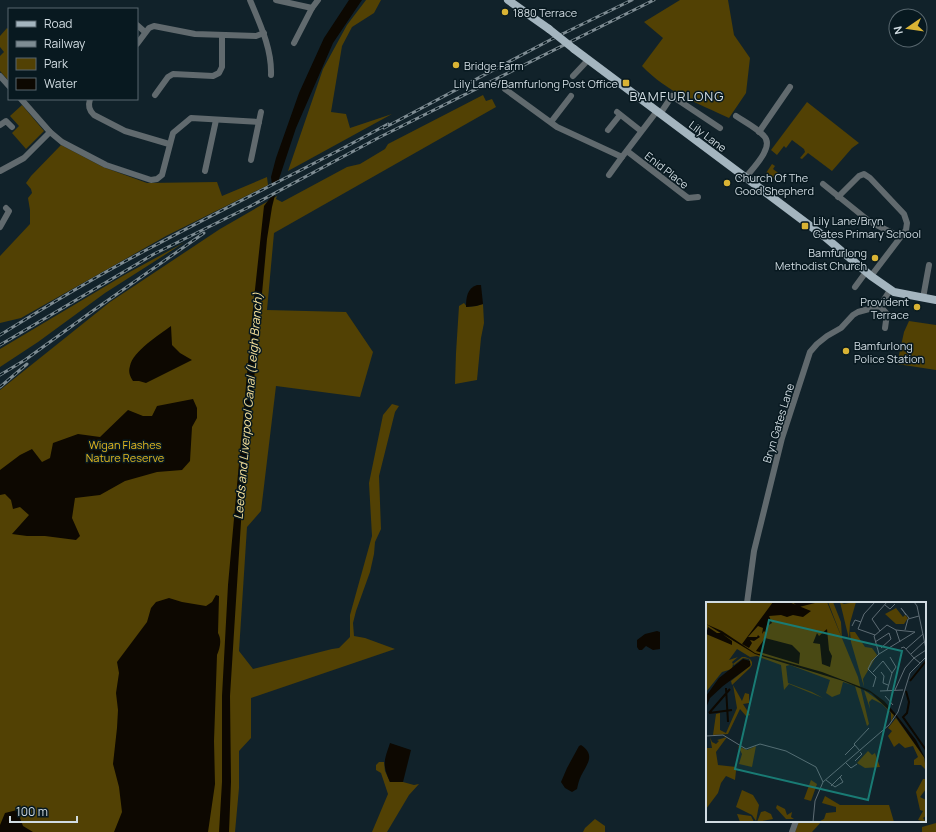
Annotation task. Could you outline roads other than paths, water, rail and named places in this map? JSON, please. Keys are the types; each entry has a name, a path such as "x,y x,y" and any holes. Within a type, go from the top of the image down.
{"main road":[{"name":"Lily Lane","path":"508,0 549,29 588,60 825,237 892,291"},
{"path":"892,291 936,300"}],"street":[{"path":"250,0 264,33 270,60 271,75"},
{"path":"276,0 312,8"},
{"path":"294,43 312,8 318,0"},
{"path":"138,26 145,32"},
{"path":"138,42 145,32 154,26 195,34 256,36 264,33"},
{"path":"155,95 168,76 174,74 213,76 219,73 222,68 222,35"},
{"path":"573,76 588,60"},
{"path":"0,76 8,85"},
{"path":"759,132 790,87"},
{"path":"509,90 557,127 622,157"},
{"path":"551,122 571,96"},
{"path":"609,175 641,131 672,96 720,128"},
{"path":"22,100 50,132 62,142 106,165 151,180 157,179 162,175 173,133 191,118 259,122"},
{"path":"90,100 90,111 94,115 125,131 169,144"},
{"path":"251,160 261,112"},
{"path":"608,130 618,114 641,131"},
{"path":"736,116 765,136 767,140 766,151 745,178"},
{"path":"205,171 216,120"},
{"path":"0,126 6,121 12,127"},
{"path":"0,171 24,158 50,132"},
{"name":"Enid Place","path":"627,151 688,198 698,197"},
{"path":"838,197 859,176 864,174 870,178 904,214 907,223 906,230 869,274 854,287"},
{"path":"823,184 870,221 900,237"},
{"path":"0,227 9,211 6,208"},
{"path":"923,298 929,266 936,268"},
{"path":"885,328 887,314 880,306 892,291"},
{"name":"Bryn Gates Lane","path":"747,602 754,551 782,438 810,352 827,336 842,328 858,312 880,306"},
{"path":"792,832 796,822"}],"water":[{"name":"Leeds and Liverpool Canal (Leigh Branch)","path":"349,0 362,0 333,43 296,128 279,179 272,207 267,239 241,522 230,696 231,782 229,832 219,832 222,782 222,696 228,585 253,308 264,206 270,198 272,185 271,177 276,158 299,93 324,38"},
{"path":"477,285 481,285 483,304 466,307 469,291"},
{"path":"171,326 172,345 180,353 192,360 146,383 133,381 129,370 132,360 141,349"},
{"path":"193,399 197,408 197,418 192,427 190,461 182,470 157,472 125,481 100,495 75,498 72,518 80,536 76,540 12,534 29,515 20,507 13,509 11,500 5,494 0,495 0,470 20,455 32,449 42,462 50,458 53,443 78,434 100,437 128,410 143,416 152,416 157,406"},
{"path":"216,595 219,596 218,633 220,647 217,655 214,741 215,784 208,832 114,832 122,812 119,787 113,764 118,710 116,693 119,673 117,662 147,622 151,608 156,602 169,598 206,606 212,602"},
{"path":"657,631 660,632 660,649 653,650 646,646 642,650 639,650 637,647 637,640 645,634"},
{"path":"390,743 411,750 403,782 390,782 387,776 385,762"},
{"path":"581,745 588,752 589,760 577,789 572,792 565,788 561,782 567,768"},
{"path":"17,810 23,826 33,832 0,832 0,825 5,813"}],"railway":[{"path":"384,128 552,39 632,0"},
{"path":"0,345 154,254 249,207 378,138 654,0"},
{"path":"0,335 133,257 388,124"},
{"path":"0,375 25,360 204,233"},
{"path":"0,387 27,364"}],"place":[{"name":"1880 Terrace","path":"505,12"},
{"name":"Bridge Farm","path":"456,65"},
{"name":"Lily Lane/Bamfurlong Post Office","path":"626,83"},
{"name":"Church Of The Good Shepherd","path":"727,183"},
{"name":"Lily Lane/Bryn Gates Primary School","path":"805,226"},
{"name":"Bamfurlong Methodist Church","path":"875,258"},
{"name":"Provident Terrace","path":"917,307"},
{"name":"Bamfurlong Police Station","path":"846,351"}],"district":[{"name":"BAMFURLONG","path":"677,96"}],"park label":[{"name":"Wigan Flashes Nature Reserve","path":"125,450"}]}
